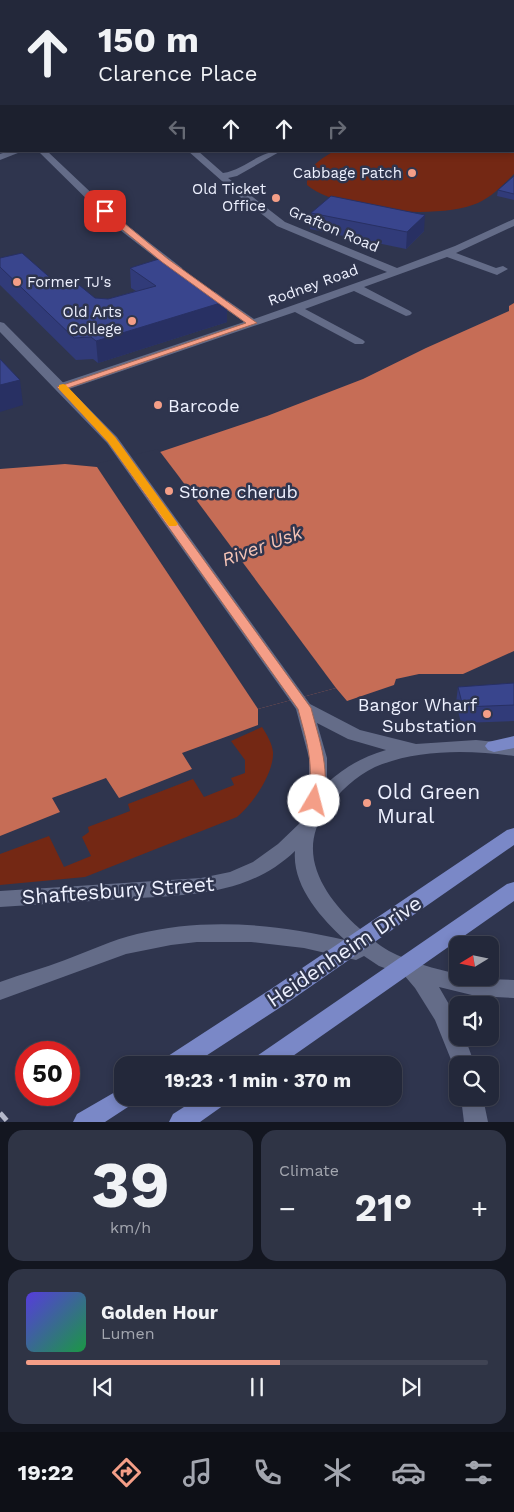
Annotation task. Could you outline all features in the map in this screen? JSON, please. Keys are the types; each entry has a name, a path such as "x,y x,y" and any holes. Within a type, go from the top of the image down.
{"main road":[{"path":"494,746 514,742"},
{"name":"Heidenheim Drive","path":"187,1056 279,996 514,835"},
{"path":"275,1056 514,890"},
{"path":"85,1122 114,1104"},
{"path":"181,1122 204,1106"}],"street":[{"path":"0,157 16,152"},
{"path":"43,152 115,220 184,274"},
{"name":"Grafton Road","path":"193,152 281,224 397,272"},
{"path":"221,176 234,174 276,152"},
{"name":"Rodney Road","path":"62,387 397,272 482,239 514,222"},
{"path":"448,253 497,272 503,269"},
{"path":"199,285 253,323"},
{"path":"355,287 406,313"},
{"path":"295,308 358,342"},
{"path":"0,325 112,440 301,703 318,758 318,784 304,851 305,868 318,898 341,926 382,957"},
{"path":"301,703 333,726 368,741 421,750 494,746 514,750"},
{"name":"Shaftesbury Street","path":"0,899 200,886 231,881 265,866 279,855 309,822 324,799 353,771 380,760 421,750"},
{"path":"0,991 122,947 166,937 233,932 263,933 316,941 382,957 419,974 472,987 514,989"},
{"path":"419,974 444,1014 460,1056"},
{"path":"473,1106 476,1122"}],"shaded area":[{"name":"Cabbage Patch","path":"332,152 514,152 514,174 497,190 478,203 461,208 415,212 365,207 342,202 322,194 307,185 309,173 319,161"},
{"path":"262,727 269,739 273,752 270,769 256,796 237,817 85,877 0,885 0,854 49,836 64,867 91,856 82,837 89,832 88,827 130,811 128,804 193,779 204,797 234,785 231,778 245,773 245,760 231,741"}],"water":[{"name":"River Usk","path":"514,303 514,651 463,674 419,674 396,679 394,685 347,701 336,688 258,709 258,725 182,753 192,769 119,798 106,778 52,798 60,812 0,836 0,469 65,464 97,467 160,452 267,416 363,379 426,348 509,311 509,306"}],"pier":[{"path":"158,449 336,688 258,709 95,464"}],"building":[{"path":"514,176 514,194 498,190"},
{"path":"331,196 425,215 407,232 311,213"},
{"path":"22,253 63,289 79,285 95,298 108,299 156,286 130,268 162,258 227,301 96,341 91,337 74,338 0,267 0,258"},
{"path":"0,359 20,380 0,385"},
{"path":"514,683 514,705 463,707 458,687"}],"railway":[{"path":"0,1113 8,1122"}],"slow traffic":[{"path":"63,387 112,440 172,524"}],"place":[{"name":"Cabbage Patch","path":"412,173"},
{"name":"Old Ticket Office","path":"276,198"},
{"name":"Former TJ's","path":"17,282"},
{"name":"Old Arts College","path":"132,321"},
{"name":"Barcode","path":"158,405"},
{"name":"Stone cherub","path":"169,491"},
{"name":"Bangor Wharf Substation","path":"487,714"},
{"name":"Old Green Mural","path":"367,803"}],"route":[{"path":"105,211 165,261 253,323 62,387 112,440 304,708 318,758 318,784 314,801"}]}
